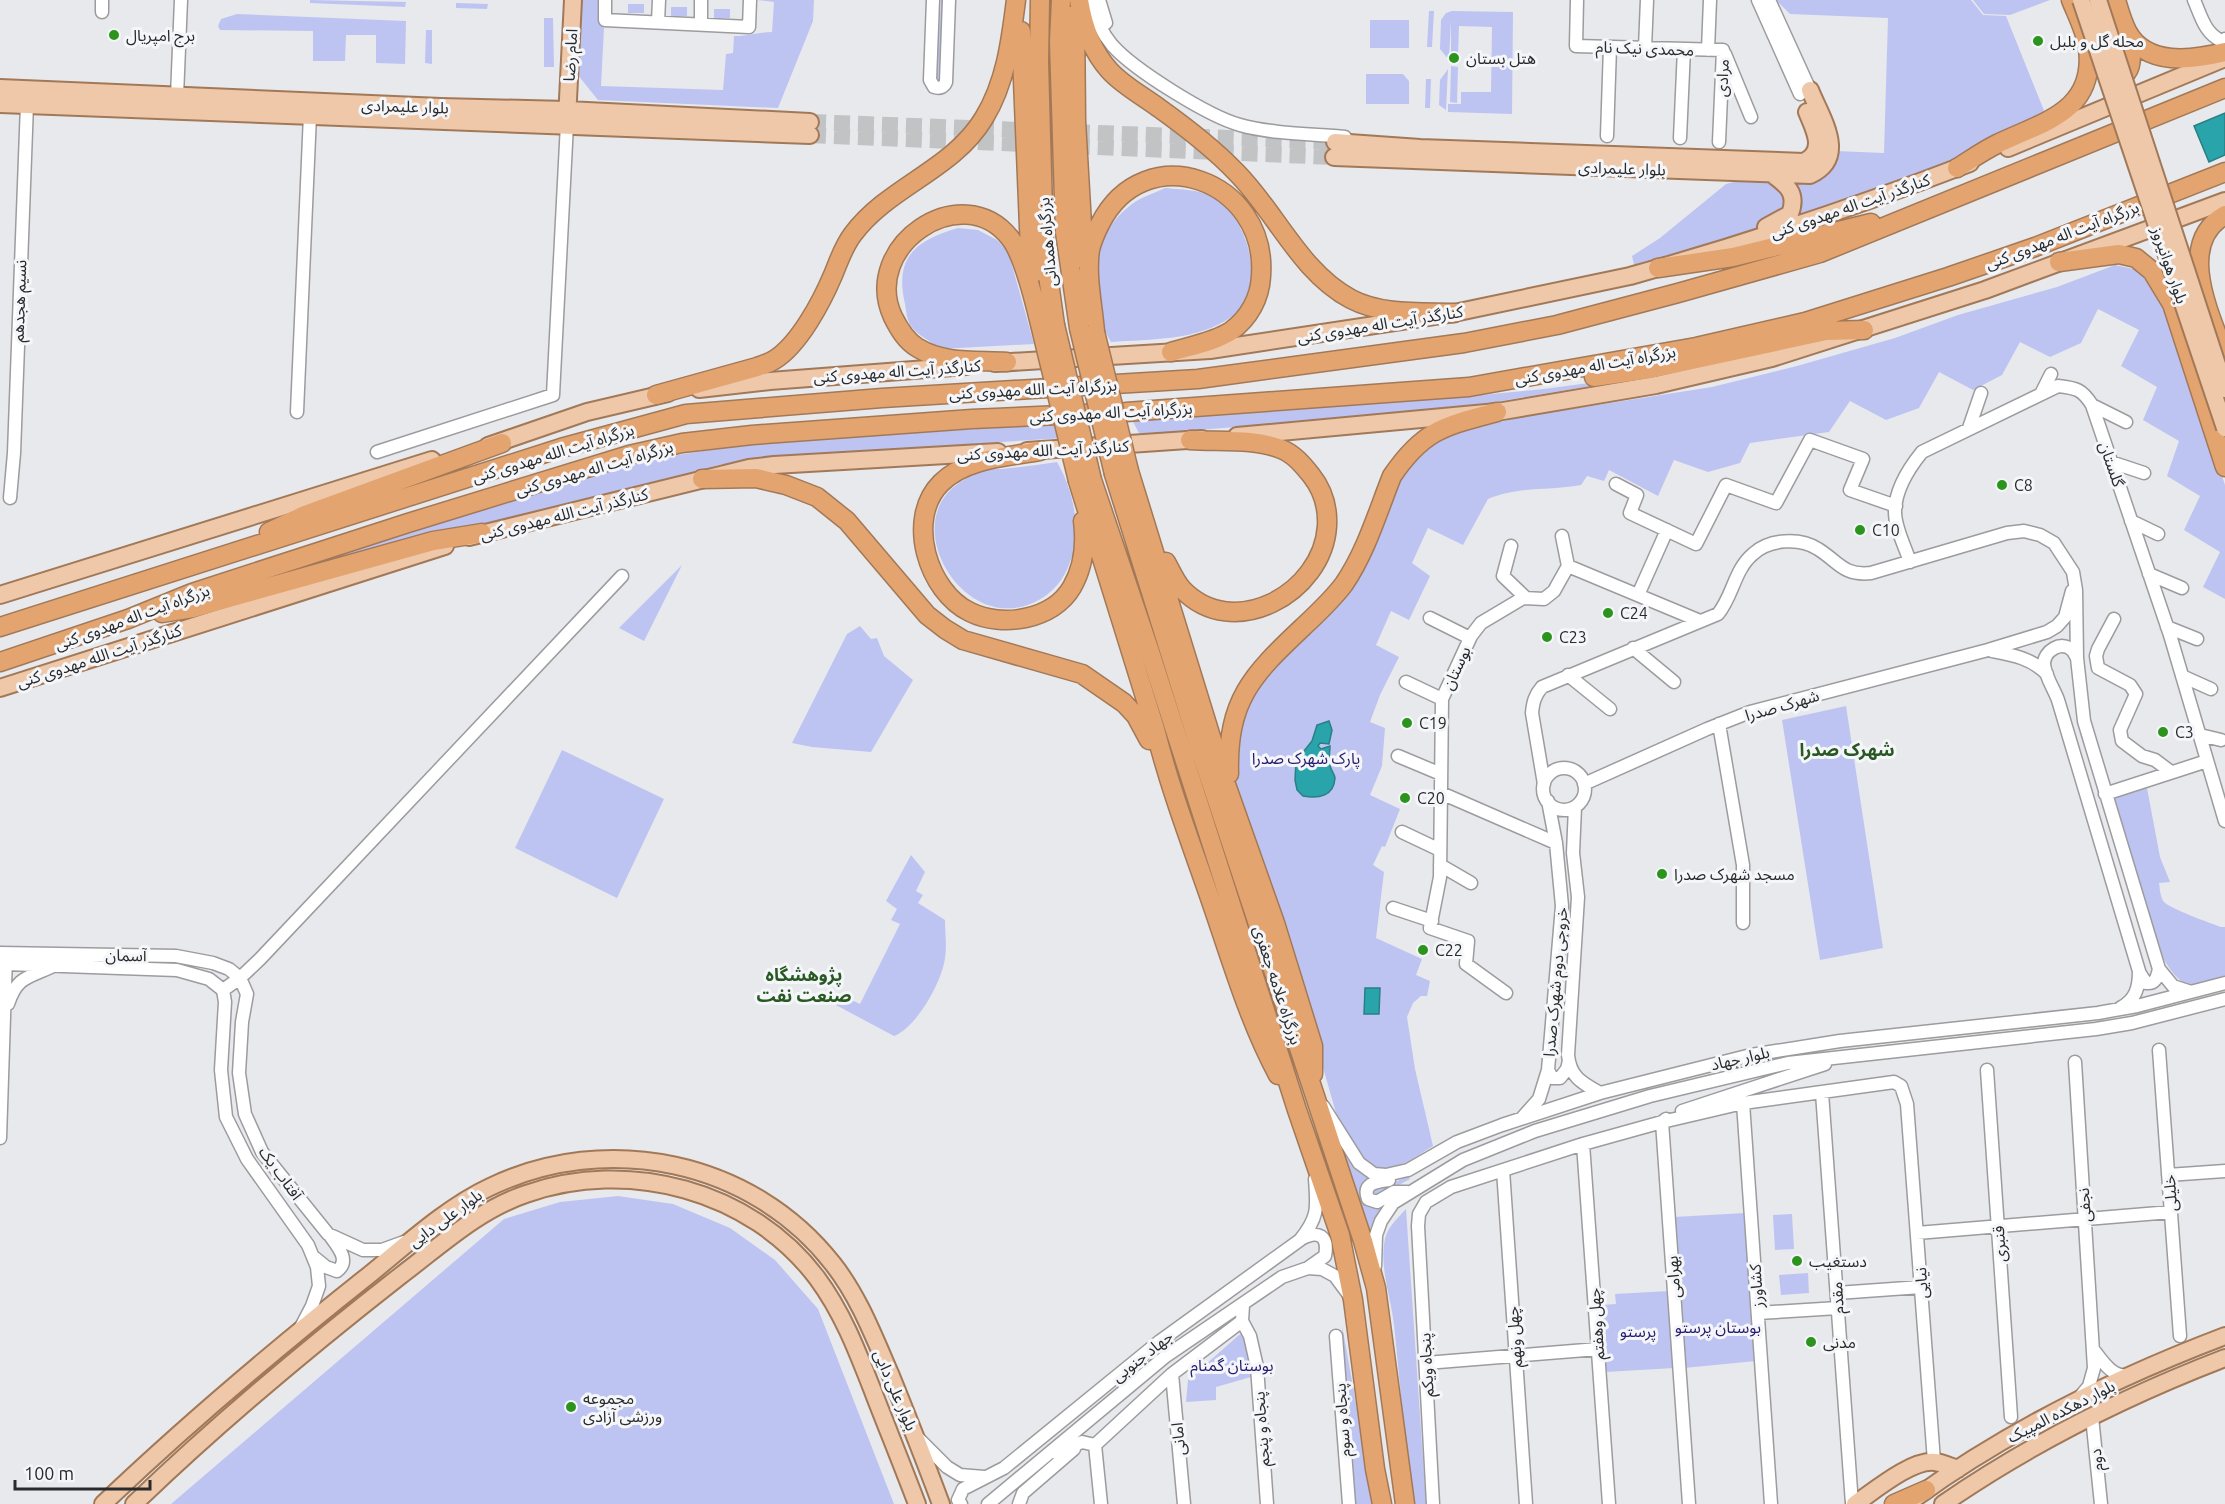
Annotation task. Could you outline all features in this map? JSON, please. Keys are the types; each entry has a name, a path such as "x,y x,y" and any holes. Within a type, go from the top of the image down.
{"highway":[{"path":"656,395 757,367 773,361 784,353 798,337 815,309 833,276 842,252 860,225 886,200 947,159 974,133 985,117 1006,66 1016,0"},
{"path":"1022,0 1020,50 1032,293"},
{"name":"بزرگراه همدانی","path":"1040,0 1039,62 1048,324"},
{"name":"بزرگراه همدانی","path":"1061,0 1059,42 1065,232 1087,330"},
{"path":"1077,0 1076,121 1087,330 1122,472 1140,504 1174,578 1190,596 1208,606 1236,611 1270,604 1296,589 1312,570 1324,546 1327,527 1326,508 1319,485 1298,460 1281,449 1262,444 1190,440"},
{"path":"1077,0 1094,51 1110,72 1190,130 1237,172 1327,285 1352,300 1373,307 1454,313"},
{"path":"2071,0 2098,66 2113,77 2127,71 2132,62 2127,32 2116,0"},
{"path":"2127,32 2145,49 2172,59 2195,60 2224,44"},
{"path":"1957,168 1995,145 2065,112 2081,93 2086,79 2089,67 2088,46"},
{"name":"بزرگراه آیت اله مهدوی کنی","path":"1126,383 1198,380 1464,343 1557,325 1678,294 1820,253 2225,88"},
{"name":"بزرگراه آیت اله مهدوی کنی","path":"0,662 128,619 192,593 430,516 618,458 682,443 752,435 1126,412 1470,387 1696,348 1805,322 1948,277 2034,247 2225,172"},
{"path":"1087,330 1090,249 1104,216 1119,197 1148,181 1165,177 1197,179 1227,193 1246,215 1259,247 1262,263 1261,281 1257,299 1249,312 1231,330 1209,341 1171,352"},
{"path":"2206,303 2198,263 2199,249 2209,228 2225,215"},
{"path":"1007,362 943,359 917,348 900,331 890,310 886,294 889,267 904,241 918,228 945,218 977,216 1000,227 1012,240 1032,293 1048,324 1085,481 1164,767 1263,1046 1297,1110"},
{"path":"1658,268 1733,257 1847,228 1908,216"},
{"path":"2059,262 2112,254 2136,258 2152,271 2172,304"},
{"path":"2225,355 2193,266 2184,258 2172,261 2166,271 2172,304 2225,467"},
{"path":"1470,387 1580,380 1650,369 1826,331 1864,330"},
{"name":"بزرگراه آیت الله مهدوی کنی","path":"0,627 561,448 686,414 882,398 1126,383"},
{"path":"1234,805 1227,752 1238,704 1251,682 1270,658 1329,602 1344,584 1354,568 1392,476 1415,447 1427,436 1442,429 1497,412"},
{"path":"198,564 305,515 502,442"},
{"path":"1040,451 977,462 941,483 931,498 923,530 927,557 935,577 955,603 970,613 1004,621 1019,620 1039,614 1062,599 1071,589 1084,551 1085,481"},
{"name":"بزرگراه علامه جعفری","path":"1122,472 1200,749 1364,1241 1376,1288 1405,1504"},
{"path":"702,479 756,478 786,485 817,497 847,521 927,615 945,630 963,640 1082,674 1124,702 1136,716 1164,767"},
{"name":"بزرگراه علامه جعفری","path":"1085,481 1149,649 1297,1110 1340,1235 1353,1300 1375,1469 1382,1504"},
{"path":"1140,504 1223,776 1275,922 1313,1046 1313,1090"},
{"path":"128,619 193,608 433,541 482,533"},
{"path":"0,670 22,662 43,649"},
{"path":"1894,1504 1926,1490"}],"main road":[{"name":"امام رضا","path":"567,117 573,0"},
{"name":"بلوار هوانیروز","path":"2080,0 2225,429"},
{"name":"بلوار هوانیروز","path":"2098,0 2225,389"},
{"name":"کنارگذر آیت اله مهدوی کنی","path":"502,442 587,412 656,395 770,381 1221,348 1454,313 1630,276 1824,217 2057,129 2225,58"},
{"name":"بلوار علیمرادی","path":"0,88 441,107 567,117 810,129"},
{"name":"بلوار علیمرادی","path":"1805,92 1830,139 1831,152 1824,166 1810,175 1335,150 1526,152 1804,162 1817,152 1817,138 1805,92"},
{"name":"بلوار علیمرادی","path":"0,104 310,115 567,117"},
{"path":"1721,249 1790,214 1794,200 1792,191 1788,185 1772,174"},
{"path":"1190,440 1497,412 1592,397 1706,374 1772,358 1985,290 2225,201"},
{"name":"کنارگذر آیت الله مهدوی کنی","path":"0,688 482,533 565,515 749,468 1190,440"},
{"path":"0,595 449,454 502,442"},
{"name":"بلوار علی دایی","path":"103,1504 220,1396 458,1205 488,1187 518,1174 583,1159 622,1158 668,1162 708,1174 740,1188 776,1210 801,1230 832,1263 856,1299 915,1434 941,1504"},
{"name":"بلوار علی دایی","path":"134,1504 234,1412 353,1312 470,1222 497,1206 543,1189 585,1180 622,1179 663,1183 700,1194 730,1207 764,1227 787,1246 815,1276 838,1309 856,1346 917,1504"},
{"name":"بلوار دهکده المپیک","path":"1907,1504 2009,1437 2134,1374 2225,1336"},
{"name":"بلوار دهکده المپیک","path":"1943,1504 2020,1455 2092,1417 2137,1394 2225,1358"},
{"path":"1854,1504 1908,1469 1934,1461 1959,1469"}],"street":[{"path":"177,96 181,0"},
{"path":"605,0 605,20 749,27 750,0"},
{"path":"658,22 659,0"},
{"path":"701,0 701,24"},
{"path":"933,0 930,80 934,87 939,88 946,82 949,0"},
{"path":"1090,0 1102,29 1123,56 1201,108 1241,126 1358,138 1488,144 1526,152"},
{"path":"1099,0 1107,27 1123,56"},
{"name":"محمدی نیک نام","path":"1577,0 1576,46 1723,50"},
{"path":"1645,48 1647,0"},
{"path":"1708,50 1710,0"},
{"path":"1758,0 1805,92"},
{"path":"1769,0 1805,92"},
{"path":"2194,0 2208,32 2224,44"},
{"path":"1607,136 1610,47"},
{"path":"1680,138 1684,49"},
{"name":"مرادی","path":"1723,50 1751,117"},
{"name":"مرادی","path":"1719,142 1723,50"},
{"name":"نسیم هجدهم","path":"10,498 14,453 27,104"},
{"path":"297,412 310,115"},
{"path":"377,452 553,395 567,117"},
{"path":"2041,394 2051,374"},
{"path":"1910,562 1898,524 1896,506 1903,483 1922,452 2058,386 2084,393 2092,405 2127,422"},
{"path":"1969,428 1981,393"},
{"name":"گلستان","path":"2092,405 2167,627 2207,761 2219,785 2225,821"},
{"path":"1616,484 1637,495 1630,513 1696,544 1726,485 1776,503 1809,440 1863,459 1850,490 1896,506"},
{"path":"2111,462 2144,473"},
{"path":"2131,521 2158,534"},
{"path":"1638,595 1667,530"},
{"path":"1575,807 1561,810 1555,808 1548,801 1544,790 1532,713 1536,694 1542,687 1568,675 1718,614 1727,604 1739,570 1754,553 1773,543 1796,541 1817,548 1844,570 1857,574 1871,573 2007,533 2024,531 2040,535 2054,543 2073,572 2076,590 2077,658 2084,721 2159,969 2173,986 2191,992"},
{"path":"1562,536 1568,566 1700,621"},
{"path":"1510,546 1503,576 1526,598"},
{"name":"بوستان","path":"1432,921 1440,877 1442,699 1470,638 1481,623 1493,614 1526,598 1544,599 1554,591 1568,566"},
{"name":"شهرک صدرا","path":"1584,784 1750,712 2034,636 2057,626 2065,617 2073,572"},
{"path":"2149,574 2182,588"},
{"path":"223,990 240,978 622,576"},
{"path":"1430,618 1470,638"},
{"path":"2114,619 2096,656 2098,668 2130,685 2136,693 2120,730 2122,741 2142,756 2155,760 2171,772"},
{"path":"2167,627 2197,639"},
{"path":"2077,658 2071,649 2063,646 2055,648 2048,653 2044,662 2046,674 2058,700 2139,971 2146,983 2151,983 2155,981 2159,969"},
{"path":"1633,648 1674,682"},
{"path":"1988,650 2027,659 2038,665 2046,674"},
{"path":"1568,675 1610,709"},
{"path":"2182,676 2211,689"},
{"path":"1406,682 1442,699"},
{"path":"1719,724 1743,865 1743,923"},
{"path":"2200,735 2221,740"},
{"path":"1398,756 1441,774"},
{"path":"2105,794 2207,761"},
{"path":"1544,784 1550,774 1561,769 1578,774 1584,784 1584,796 1575,807 1573,853 1578,897 1569,1060 1567,1069 1560,1078 1552,1078 1548,1070"},
{"path":"1441,793 1556,843"},
{"name":"خروجی دوم شهرک صدرا","path":"1521,1119 1539,1099 1548,1070 1562,906 1556,843 1548,801"},
{"path":"1402,832 1440,850"},
{"path":"1440,865 1471,883"},
{"path":"1393,908 1432,921 1430,928 1468,941 1466,964 1506,993"},
{"name":"آسمان","path":"4,957 176,956 213,963 229,969 240,978"},
{"path":"0,1138 4,957"},
{"name":"آسمان","path":"4,957 54,966 177,970 209,979 223,990"},
{"path":"4,1017 12,991 19,981 54,966"},
{"path":"2117,1010 2127,1004 2135,994 2139,982 2139,971"},
{"name":"آفتاب یک","path":"240,978 247,994 238,1072 246,1114 262,1152 328,1234 363,1250 382,1250 417,1237"},
{"name":"بلوار جهاد","path":"1313,1090 1339,1129 1353,1156 1364,1168 1379,1175 1408,1170 1457,1142 1600,1093 1751,1055 1787,1048 2117,1010 2225,983"},
{"name":"آفتاب یک","path":"223,990 225,1002 221,1070 226,1117 246,1159 308,1245 317,1267 319,1286 312,1306 298,1332"},
{"name":"بلوار جهاد","path":"1376,1288 1375,1242 1378,1228 1393,1203 1463,1160 1492,1147 1581,1116 1753,1070 1788,1063 2096,1029 2159,1017 2225,999"},
{"name":"خلیلی","path":"2159,1050 2180,1336"},
{"path":"1662,1122 1686,1109 1854,1054"},
{"path":"1569,1060 1573,1074 1578,1081 1600,1093"},
{"name":"نجفی","path":"2069,1406 2081,1397 2089,1386 2094,1368 2075,1062"},
{"name":"قنبری","path":"1987,1070 2011,1417"},
{"name":"نیایی","path":"1822,1093 1894,1082 1901,1086 1906,1095 1934,1461"},
{"path":"1436,1177 1488,1175 1583,1144 1662,1122 1743,1103 1822,1093"},
{"name":"مقدم","path":"1822,1093 1854,1504"},
{"name":"کشاورز","path":"1743,1103 1772,1504"},
{"name":"بهرامی","path":"1662,1122 1689,1504"},
{"name":"چهل وهفتم","path":"1583,1144 1609,1504"},
{"name":"جهاد جنوبی","path":"961,1504 958,1500 963,1489 1004,1468 1160,1341 1300,1240 1309,1229 1317,1210 1313,1157"},
{"path":"1408,1170 1398,1178 1371,1183 1366,1191 1368,1199 1374,1202 1383,1200 1394,1192 1409,1192"},
{"name":"چهل ونهم","path":"1503,1170 1526,1504"},
{"path":"2168,1175 2225,1171"},
{"name":"پنجاه ویکم","path":"1433,1504 1419,1214 1426,1202 1452,1187 1488,1175"},
{"path":"1917,1233 2171,1212"},
{"path":"1300,1240 1313,1233 1325,1239 1327,1247 1325,1256 1308,1268"},
{"path":"312,1254 326,1267 337,1271 341,1269 344,1264 342,1255 328,1234"},
{"path":"1308,1268 1322,1269 1335,1276 1353,1300"},
{"name":"جهاد جنوبی","path":"987,1503 1166,1356 1282,1277 1308,1268"},
{"path":"1837,1293 1921,1287"},
{"path":"1095,1445 1172,1374 1242,1322 1243,1305"},
{"path":"1758,1313 1838,1308"},
{"name":"پنجاه و پنجم","path":"1242,1322 1250,1336 1257,1367 1267,1504"},
{"name":"پنجاه و سوم","path":"1336,1336 1349,1504"},
{"path":"2093,1349 2111,1371 2124,1377 2134,1374"},
{"path":"1426,1363 1598,1350"},
{"name":"امانی","path":"1172,1374 1184,1504"},
{"name":"دوم","path":"2092,1417 2101,1504"},
{"path":"915,1434 947,1467 960,1475 985,1477"},
{"path":"1047,1456 1082,1442 1095,1445"},
{"path":"1019,1503 1029,1487 1082,1442"},
{"path":"1095,1445 1101,1504"}],"green space":[{"path":"310,0 406,2 405,7 310,3"},
{"path":"580,0 599,0 599,23 604,28 601,86 723,90 726,54 733,53 734,36 772,32 774,2 757,0 814,0 813,21 778,108 598,100 577,74"},
{"path":"941,0 946,0 942,82 936,81"},
{"path":"1776,0 1971,0 1983,15 2006,16 2047,118 1942,167 1782,224 1788,181 1836,151 1884,153 1888,18 1790,14"},
{"path":"1973,0 2050,0 2010,15 1984,14"},
{"path":"456,3 488,4 487,9 456,8"},
{"path":"628,4 644,4 644,13 628,13"},
{"path":"671,7 687,7 687,16 671,16"},
{"path":"714,9 730,9 730,18 714,18"},
{"path":"1429,11 1434,11 1432,47 1427,47"},
{"path":"1452,11 1513,12 1512,114 1448,112 1448,104 1461,104 1461,92 1491,92 1492,27 1459,26 1458,56 1451,58 1451,20 1449,60 1440,49 1441,20 1446,13"},
{"path":"237,14 406,21 405,64 376,63 376,35 346,35 345,61 313,61 313,31 220,30 218,26 221,19"},
{"path":"544,18 553,18 554,67 544,67"},
{"path":"1370,20 1409,20 1409,48 1370,48"},
{"path":"426,30 432,30 432,64 425,63"},
{"path":"1451,66 1458,67 1457,103 1450,102"},
{"path":"1448,69 1446,110 1439,105 1440,80"},
{"path":"1366,74 1403,74 1409,81 1409,104 1366,104"},
{"path":"1426,79 1431,79 1430,108 1425,108"},
{"path":"1741,180 1774,182 1787,191 1784,213 1746,234 1635,269 1632,256 1660,238 1726,184"},
{"path":"1165,188 1209,195 1216,198 1232,214 1247,243 1251,276 1248,291 1242,305 1231,317 1204,331 1157,339 1111,342 1103,323 1098,296 1100,252 1103,242 1113,222 1132,204"},
{"path":"958,228 978,230 997,240 1008,251 1034,344 940,349 911,326 902,288 906,262 920,245 930,238"},
{"name":"پارک شهرک صدرا","path":"2115,265 2138,270 2147,277 2170,318 2225,485 2225,599 2203,587 2220,552 2184,530 2200,496 2167,476 2179,441 2143,420 2157,387 2121,366 2139,330 2098,309 2081,343 2050,357 2020,342 2002,375 1973,390 1939,372 1919,408 1886,420 1850,401 1829,432 1750,443 1740,463 1708,472 1674,460 1658,496 1609,470 1604,481 1587,476 1581,485 1523,490 1488,499 1463,545 1428,528 1412,563 1430,576 1409,620 1391,611 1376,645 1399,657 1380,695 1370,722 1385,728 1382,766 1370,795 1400,809 1385,847 1382,846 1373,865 1384,872 1376,938 1422,959 1416,975 1430,981 1427,996 1421,996 1413,1003 1407,1017 1415,1069 1433,1146 1396,1167 1369,1167 1346,1137 1336,1113 1297,976 1240,802 1234,775 1239,723 1257,680 1308,633 1398,477 1412,461 1441,436 1521,417 1712,387 1797,366 1895,338 1958,315 2057,287"},
{"path":"1678,371 1484,404 1367,417 1146,434 1139,433 1132,420 1471,396 1544,389"},
{"path":"1059,424 1063,438 770,457 718,465 668,480 244,586 564,483 659,458 735,446 801,440"},
{"path":"1057,462 1072,498 1076,524 1074,550 1064,575 1052,591 1035,602 1008,608 983,603 962,589 946,568 936,545 935,520 944,498 964,480 980,471"},
{"path":"682,565 644,641 619,628"},
{"path":"860,626 871,639 877,638 884,656 913,680 871,752 792,743 847,634"},
{"path":"1846,706 1883,948 1820,960 1782,720"},
{"path":"562,750 664,799 617,898 515,848"},
{"path":"2140,787 2147,788 2160,857 2170,882 2159,883 2162,898 2164,902 2191,916 2225,927 2225,976 2190,985 2176,976 2163,958 2114,799 2122,793"},
{"path":"911,855 925,872 916,891 923,895 918,903 945,920 946,953 939,979 927,1003 911,1024 894,1036 834,1004 839,994 860,1004 900,924 891,920 897,909 886,901"},
{"path":"1338,1134 1371,1178 1361,1190 1389,1200 1371,1238"},
{"path":"1408,1176 1410,1179 1373,1199 1370,1188 1391,1184"},
{"name":"مجموعه ورزشی آزادی","path":"618,1196 673,1204 730,1228 775,1260 818,1309 894,1504 171,1504 504,1219 560,1202"},
{"path":"1406,1209 1426,1504 1414,1504 1412,1494 1394,1325 1383,1260 1386,1234"},
{"name":"بوستان پرستو","path":"1745,1213 1756,1361 1684,1368 1674,1217"},
{"path":"1792,1214 1794,1249 1775,1250 1773,1215"},
{"path":"1808,1273 1809,1293 1781,1295 1779,1275"},
{"name":"پرستو","path":"1669,1291 1674,1368 1606,1372 1602,1305 1616,1304 1615,1294"},
{"path":"1342,1325 1374,1504 1356,1504"},
{"name":"بوستان گمنام","path":"1246,1333 1251,1377 1216,1387 1216,1400 1186,1402 1188,1380 1239,1335"}],"shaded area":[{"path":"2225,113 2225,155 2209,162 2194,126"},
{"path":"1329,721 1332,730 1329,744 1320,743 1318,746 1321,749 1330,746 1329,761 1335,777 1334,784 1325,795 1303,796 1297,790 1295,780 1296,761 1312,741 1317,725"},
{"path":"1365,988 1380,988 1379,1014 1364,1014"}],"tunnel":[{"path":"810,122 1335,142"},
{"path":"810,135 1334,157"}],"place":[{"name":"برج امپریال","path":"114,35"},
{"name":"محله گل و بلبل","path":"2038,41"},
{"name":"هتل بستان","path":"1454,58"},
{"name":"C8","path":"2002,485"},
{"name":"C10","path":"1860,530"},
{"name":"C24","path":"1608,613"},
{"name":"C23","path":"1547,637"},
{"name":"C19","path":"1407,723"},
{"name":"C3","path":"2163,732"},
{"name":"C20","path":"1405,798"},
{"name":"مسجد شهرک صدرا","path":"1662,874"},
{"name":"C22","path":"1423,950"},
{"name":"دستغیب","path":"1797,1261"},
{"name":"مدنی","path":"1811,1342"},
{"name":"مجموعه ورزشی آزادی","path":"571,1407"}],"district":[{"name":"شهرک صدرا","path":"1847,749"},
{"name":"پژوهشگاه صنعت نفت","path":"804,984"}]}
